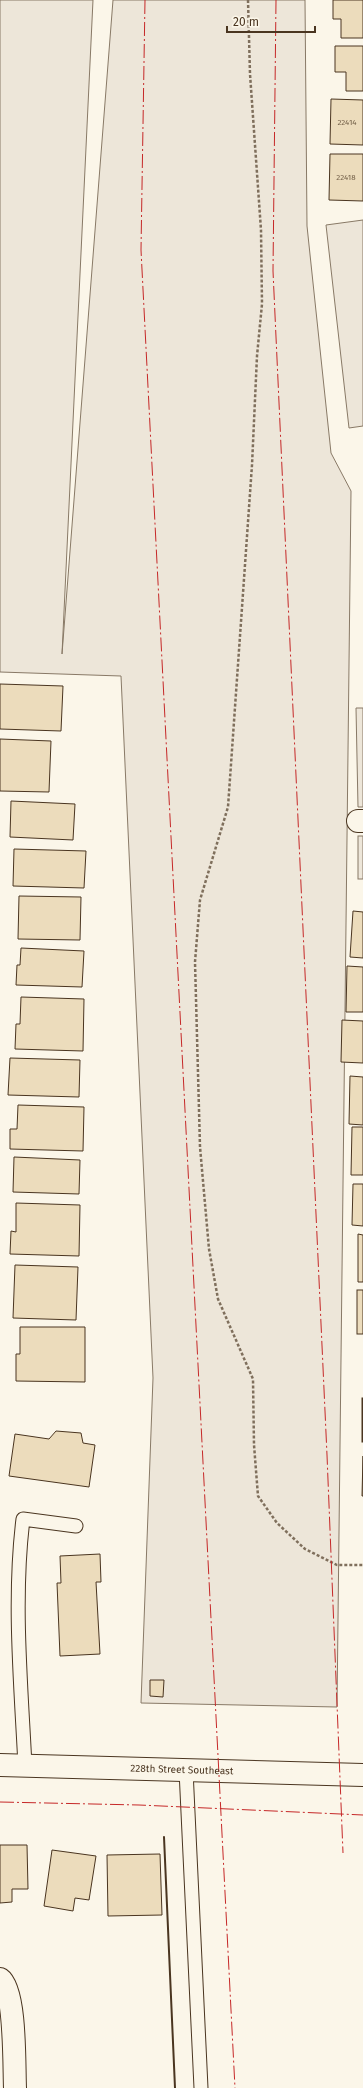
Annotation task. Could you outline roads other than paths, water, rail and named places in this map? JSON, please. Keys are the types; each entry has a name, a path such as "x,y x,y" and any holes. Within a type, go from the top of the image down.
{"main road":[{"name":"228th Street Southeast","path":"0,1765 363,1775"},
{"path":"2,1980 12,2003 15,2088"}],"lane":[{"path":"25,1766 19,1648 19,1562 23,1519 76,1526"},
{"path":"186,1770 201,2088"}]}
